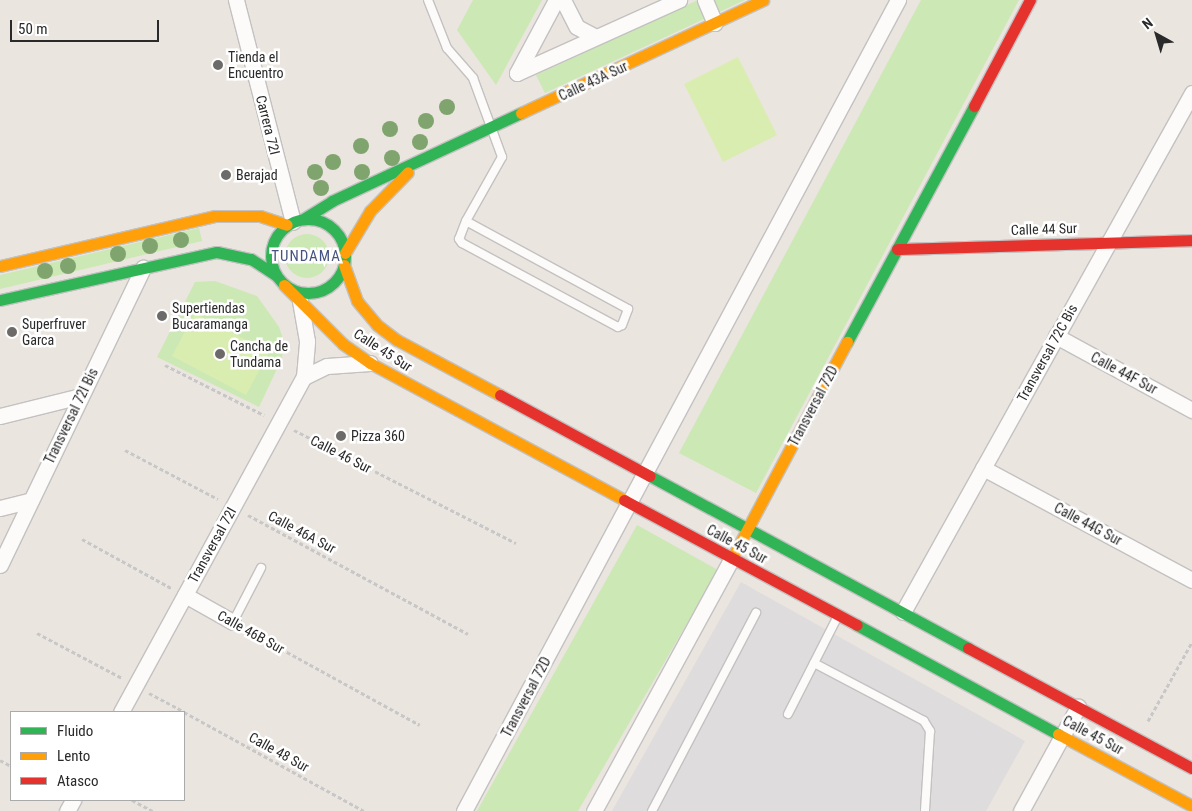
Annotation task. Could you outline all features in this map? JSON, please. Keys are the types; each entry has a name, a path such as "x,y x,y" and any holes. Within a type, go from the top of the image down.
{"street":[{"name":"Carrera 72I","path":"236,0 295,222"},
{"path":"556,0 517,73 680,0"},
{"path":"563,0 577,28 596,38"},
{"path":"704,0 715,23"},
{"name":"Calle 43A Sur","path":"295,222 340,197 422,162 763,0"},
{"name":"Transversal 72D","path":"464,811 630,504 898,0"},
{"name":"Transversal 72D","path":"594,811 732,558 1030,0"},
{"name":"Transversal 72C Bis","path":"903,612 1106,242 1192,93"},
{"name":"Calle 43A Sur","path":"345,253 375,205 422,162"},
{"path":"0,266 215,216 260,216 295,222 316,219 336,231 345,253 344,265 339,276 320,291 295,291 284,285 276,275 272,265 273,242 295,222"},
{"name":"Calle 44 Sur","path":"897,249 1192,240"},
{"path":"0,300 217,252 251,258 276,275"},
{"name":"Calle 45 Sur","path":"344,265 350,287 364,312 397,340 1192,768"},
{"name":"Transversal 72I Bis","path":"0,564 143,268"},
{"name":"Calle 45 Sur","path":"284,285 343,344 370,363 1192,806"},
{"name":"Transversal 72I","path":"122,711 304,377 307,341 299,300"},
{"name":"Calle 44F Sur","path":"1056,336 1192,410"},
{"path":"304,377 327,366 370,363"},
{"path":"0,416 81,396"},
{"name":"Calle 44G Sur","path":"983,468 1192,580"},
{"path":"0,508 31,500"},
{"name":"Calle 46B Sur","path":"184,595 233,622"},
{"path":"1021,811 1078,707"}],"lane":[{"path":"428,0 447,48 473,78 494,128 502,156 466,221 459,239 462,243 618,327 622,325 628,309 466,221"},
{"path":"233,622 261,568"},
{"path":"652,811 756,612"},
{"path":"788,714 838,615"},
{"path":"814,663 924,721 930,731 925,811"}],"path":[{"name":"Calle 46 Sur","path":"165,365 516,543"},
{"name":"Calle 46A Sur","path":"125,450 468,634"},
{"path":"82,539 184,595"},
{"name":"Calle 46B Sur","path":"233,622 420,725"},
{"name":"Calle 48 Sur","path":"37,633 182,711"},
{"path":"1138,739 1192,642"},
{"name":"Calle 48 Sur","path":"185,713 364,811"},
{"path":"134,801 153,811"}],"shaded area":[{"path":"741,582 1025,741 986,811 612,811"}],"green space":[{"path":"473,0 542,0 496,85 457,30"},
{"path":"698,0 745,0 545,93 536,75"},
{"path":"921,0 1019,0 756,493 679,453"},
{"path":"738,57 777,135 723,162 684,84"},
{"path":"199,228 202,241 0,289 0,275"},
{"path":"303,234 311,234 323,240 329,256 323,272 311,278 303,278 291,272 285,260 285,252 291,240"},
{"path":"215,281 257,296 279,327 284,342 282,358 259,407 157,357 195,282"},
{"name":"Cancha de Tundama","path":"195,313 269,352 246,395 172,356"},
{"path":"637,525 718,570 578,811 477,811"}],"traffic: fast":[{"path":"847,342 974,106"},
{"path":"305,218 332,201 521,113"},
{"path":"308,219 329,225 339,235 345,256 339,277 329,287 308,293 287,287 277,277 271,256 277,235 287,225 308,219"},
{"path":"0,300 217,252 251,259 276,275"},
{"path":"650,476 968,648"},
{"path":"857,625 1058,734"}],"traffic: slow":[{"path":"521,113 763,0"},
{"path":"345,253 370,211 408,172"},
{"path":"0,266 215,216 260,216 287,225"},
{"path":"344,265 357,301 377,325 397,340 500,395"},
{"path":"284,285 343,344 370,363 624,500"},
{"path":"732,558 847,342"},
{"path":"1058,734 1192,806"}],"traffic: jam":[{"path":"974,106 1030,0"},
{"path":"897,249 1192,240"},
{"path":"500,395 650,476"},
{"path":"624,500 857,625"},
{"path":"968,648 1192,768"}],"place":[{"name":"Tienda el Encuentro","path":"218,65"},
{"name":"Berajad","path":"226,175"},
{"name":"Supertiendas Bucaramanga","path":"162,316"},
{"name":"Superfruver Garca","path":"12,332"},
{"name":"Cancha de Tundama","path":"220,354"},
{"name":"Pizza 360","path":"341,436"}],"district":[{"name":"TUNDAMA","path":"306,257"}]}
